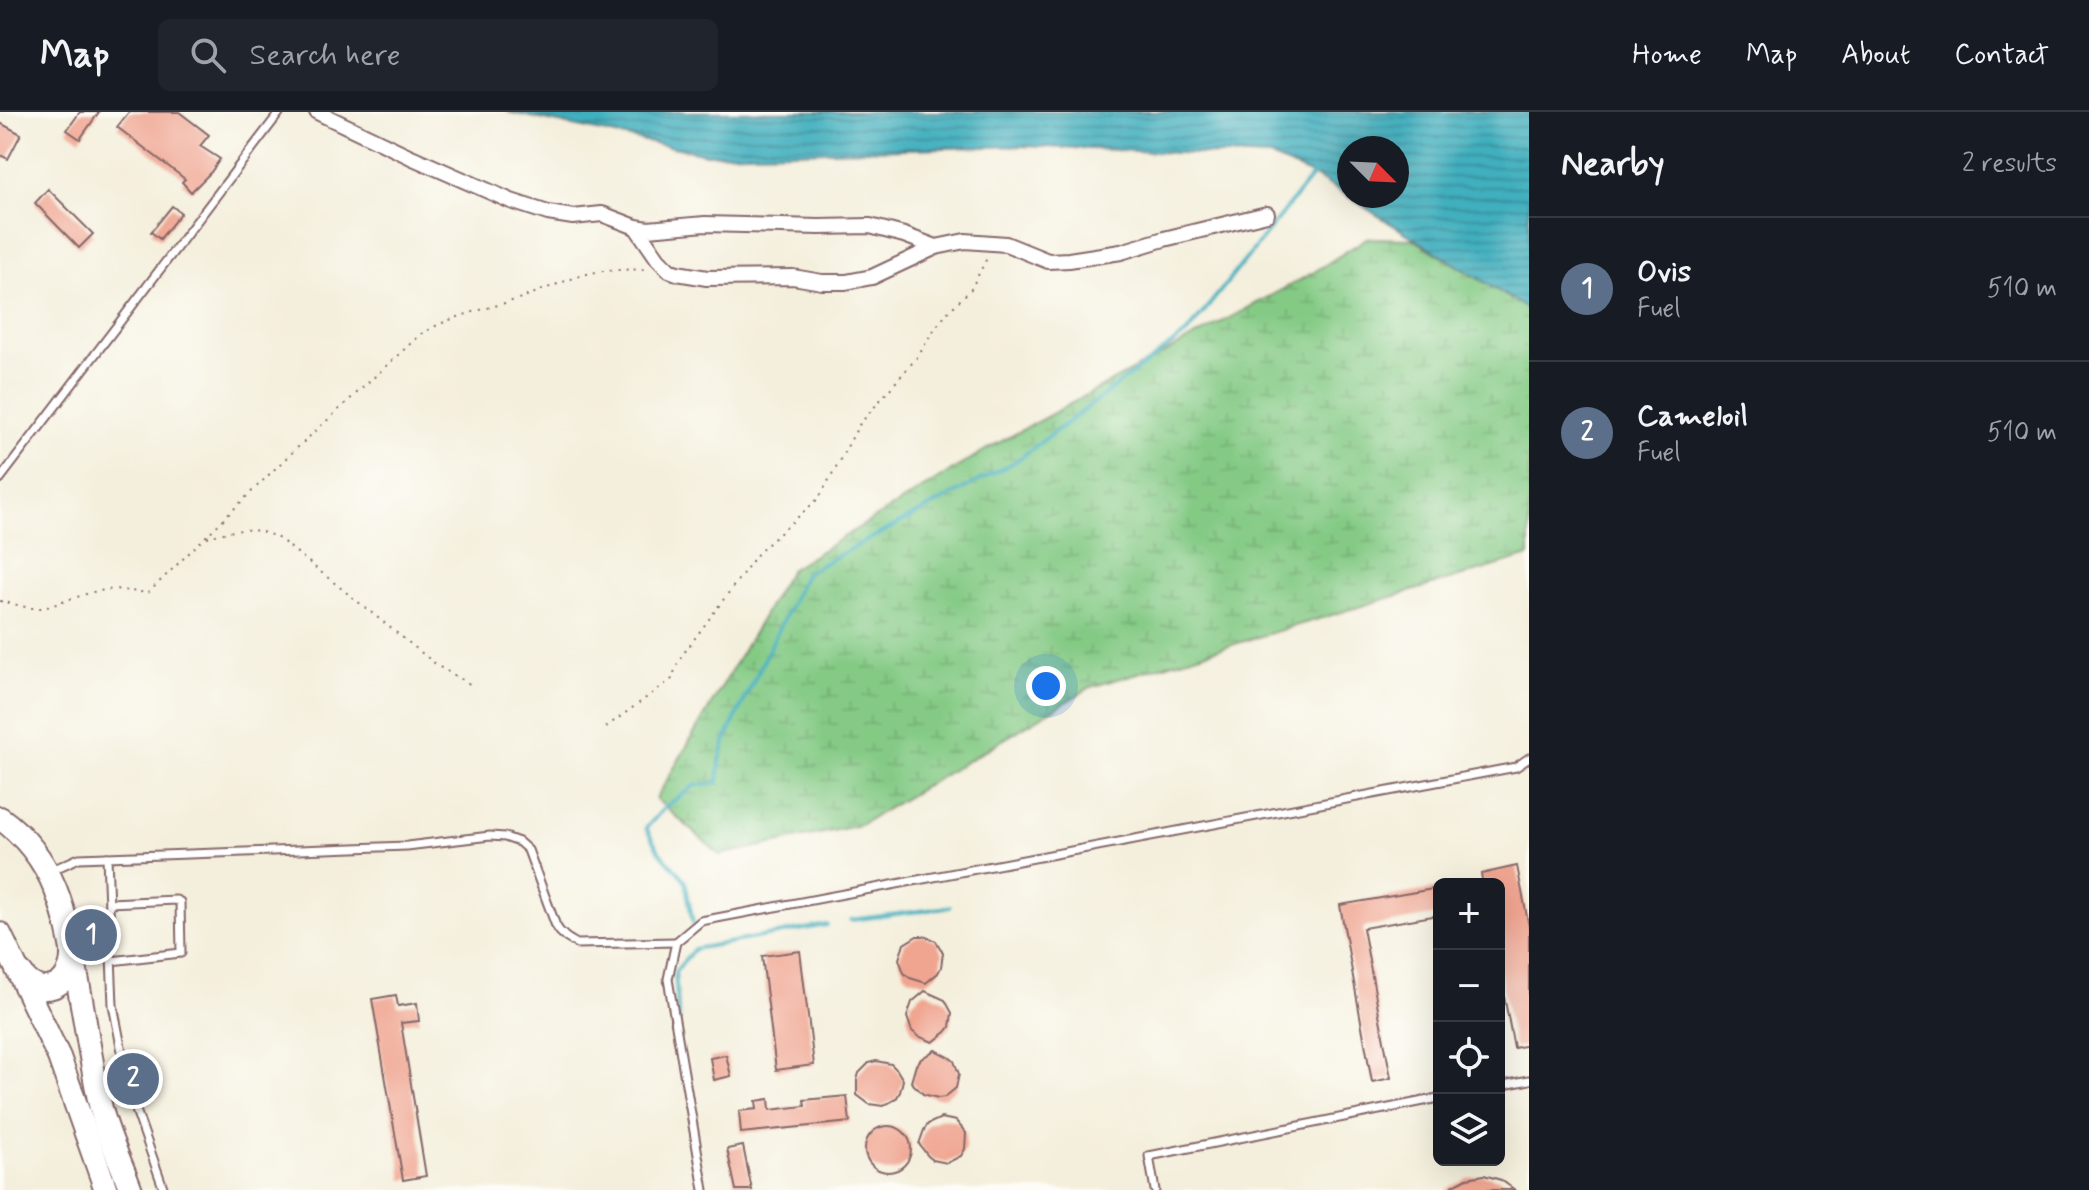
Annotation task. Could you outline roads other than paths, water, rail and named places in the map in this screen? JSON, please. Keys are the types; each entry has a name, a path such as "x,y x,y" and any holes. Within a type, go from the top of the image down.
{"main road":[{"path":"0,818 26,840 56,887 67,920 101,1107 131,1190"},
{"path":"0,934 59,1057 106,1190"},
{"path":"18,969 33,985 42,988 58,984 70,972 72,950"}],"street":[{"path":"317,112 411,157 548,213 573,217 602,214 648,229 705,224 870,226 936,247"},
{"path":"636,227 669,270 687,276 793,277 846,282 872,277 936,247 965,241 1006,244 1048,261 1069,260 1121,252 1267,214"}],"lane":[{"path":"0,479 280,112"},
{"path":"704,1190 668,979 676,942 701,921 1516,767 1529,758"},
{"path":"48,872 79,858 407,846 505,837 519,842 528,850 556,926 568,940 577,944 676,942"},
{"path":"107,857 113,1005 130,1093 164,1190"},
{"path":"109,903 180,902 181,953 111,961"},
{"path":"1505,1085 1529,1080"},
{"path":"1155,1190 1149,1156 1433,1099"}],"water":[{"path":"507,112 1529,112 1529,310 1366,208 1409,208 1409,136 1337,136 1337,190 1313,175 1270,157 1023,146 706,154"}],"waterway":[{"path":"693,923 685,880 659,851 646,828 665,807 696,785 718,783 727,736 806,573 1016,461 1187,333 1313,175"},
{"path":"851,920 950,907"},
{"path":"679,1021 675,972 694,949 827,925"}],"place":[{"name":"Ovis","path":"91,935"},
{"name":"Cameloil","path":"133,1079"}]}
